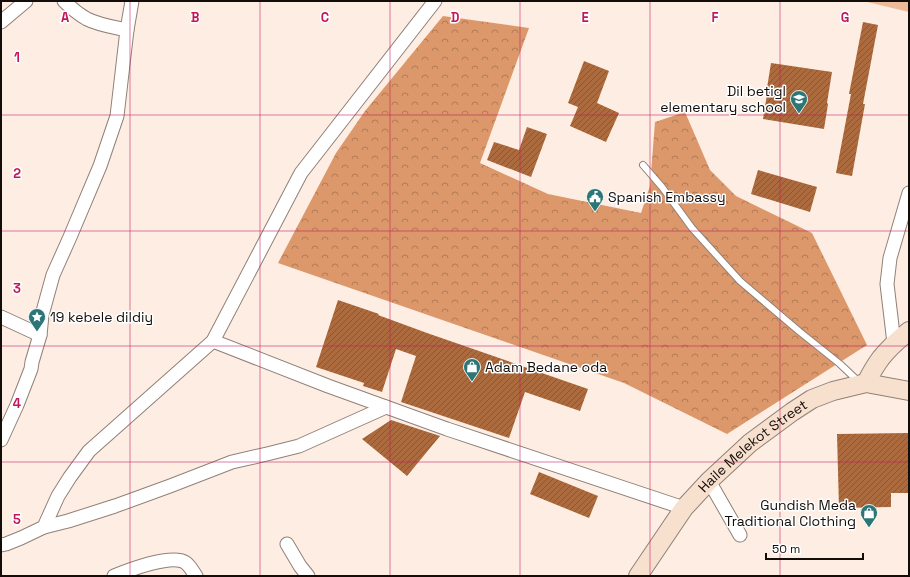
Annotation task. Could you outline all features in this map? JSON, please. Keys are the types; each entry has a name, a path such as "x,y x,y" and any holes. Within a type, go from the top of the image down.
{"main road":[{"path":"864,384 881,358 894,343 909,331"},
{"name":"Haile Melekot Street","path":"638,576 684,508 709,481 750,443 792,412 812,399 833,390 864,384 909,391"}],"street":[{"path":"1,22 26,1"},
{"path":"64,1 86,18 98,23 127,30"},
{"path":"1,440 31,369 40,335 42,316 53,275 100,166 116,116 132,1"},
{"path":"44,527 58,496 89,451 213,341 301,174 435,1"},
{"path":"894,343 887,284 890,258 909,193"},
{"path":"1,317 40,335"},
{"path":"213,341 328,386 447,429 684,508"},
{"path":"1,545 21,538 44,527 115,506 232,462 299,446 386,407"},
{"path":"709,481 740,535"},
{"path":"287,544 300,566 308,576"},
{"path":"114,576 133,568 162,561 177,561 185,562 196,576"}],"lane":[{"path":"643,166 662,187 692,228 740,281 864,384"}],"green space":[{"path":"443,16 529,28 480,163 548,194 641,213 650,186 655,122 685,112 710,170 736,196 812,233 867,345 727,434 624,383 278,263 336,153 365,111"}],"shaded area":[{"path":"863,1 909,1 909,12"}],"building":[{"path":"863,22 878,25 863,104 865,104 852,176 836,173"},
{"path":"584,61 609,71 597,103 619,113 606,142 570,126 578,107 568,103"},
{"path":"771,63 832,72 824,129 763,119"},
{"path":"527,127 547,134 531,177 487,160 494,142 519,150"},
{"path":"758,170 817,187 810,212 751,194"},
{"path":"338,300 427,333 588,389 580,411 525,392 509,438 401,402 416,356 396,349 382,392 363,386 364,383 316,367"},
{"path":"391,420 440,436 407,476 362,439"},
{"path":"909,433 909,493 891,493 891,507 839,508 837,434"},
{"path":"539,472 598,496 589,518 530,494"}],"place":[{"name":"Dil betigl elementary school","path":"799,114"},
{"name":"Spanish Embassy","path":"595,212"},
{"name":"19 kebele dildiy","path":"37,332"},
{"name":"Adam Bedane oda","path":"472,382"},
{"name":"Gundish Meda Traditional Clothing","path":"869,528"}]}
